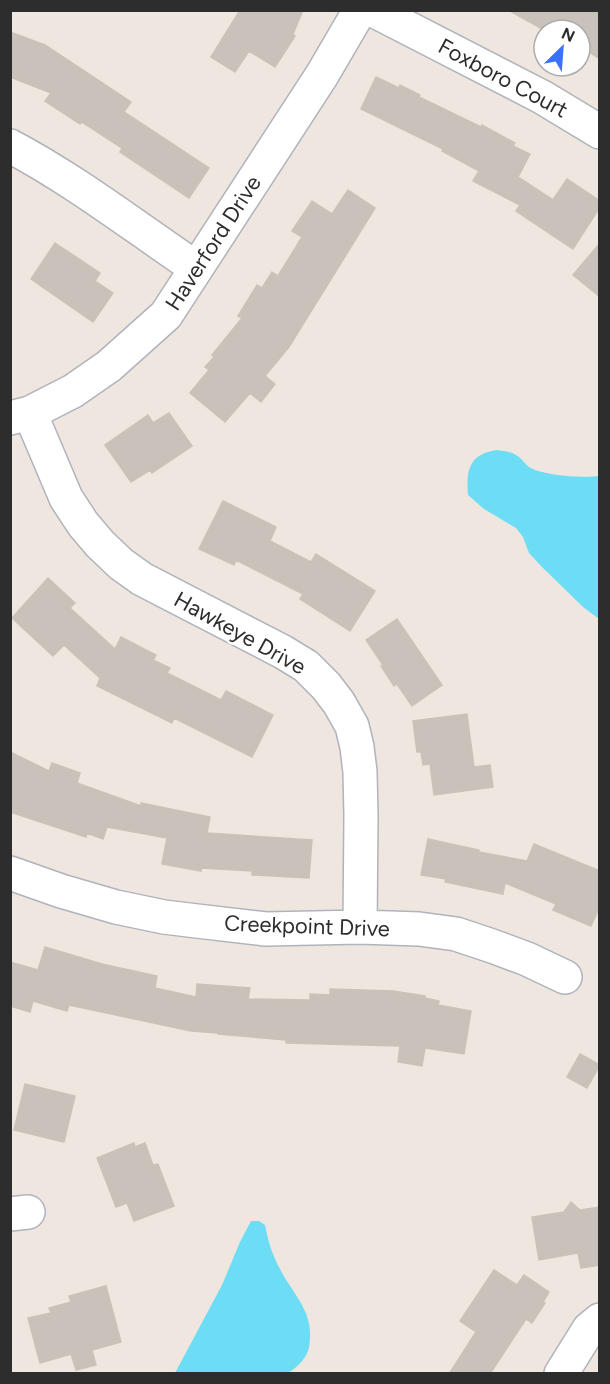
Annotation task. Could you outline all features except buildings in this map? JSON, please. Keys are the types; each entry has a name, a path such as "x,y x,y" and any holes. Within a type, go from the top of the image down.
{"street":[{"name":"Haverford Drive","path":"20,416 73,391 109,366 166,315 322,75 360,10"},
{"name":"Foxboro Court","path":"373,10 542,97 600,132"},
{"path":"10,146 71,182 196,268"},
{"name":"Hawkeye Drive","path":"20,416 66,498 94,537 121,564 158,588 306,666 339,703 352,726 359,764 360,927"},
{"name":"Creekpoint Drive","path":"10,873 61,891 164,916 266,929 360,927 419,929 456,934 527,959 565,977"},
{"path":"561,1374 590,1329 600,1320"}],"water":[{"path":"497,450 514,454 536,470 583,477 599,476 599,619 583,607 529,553 523,537 516,528 484,509 468,495 471,465 480,455"},
{"path":"251,1221 259,1221 265,1225 277,1263 304,1308 310,1339 306,1355 299,1365 288,1373 175,1373 222,1285"}]}
